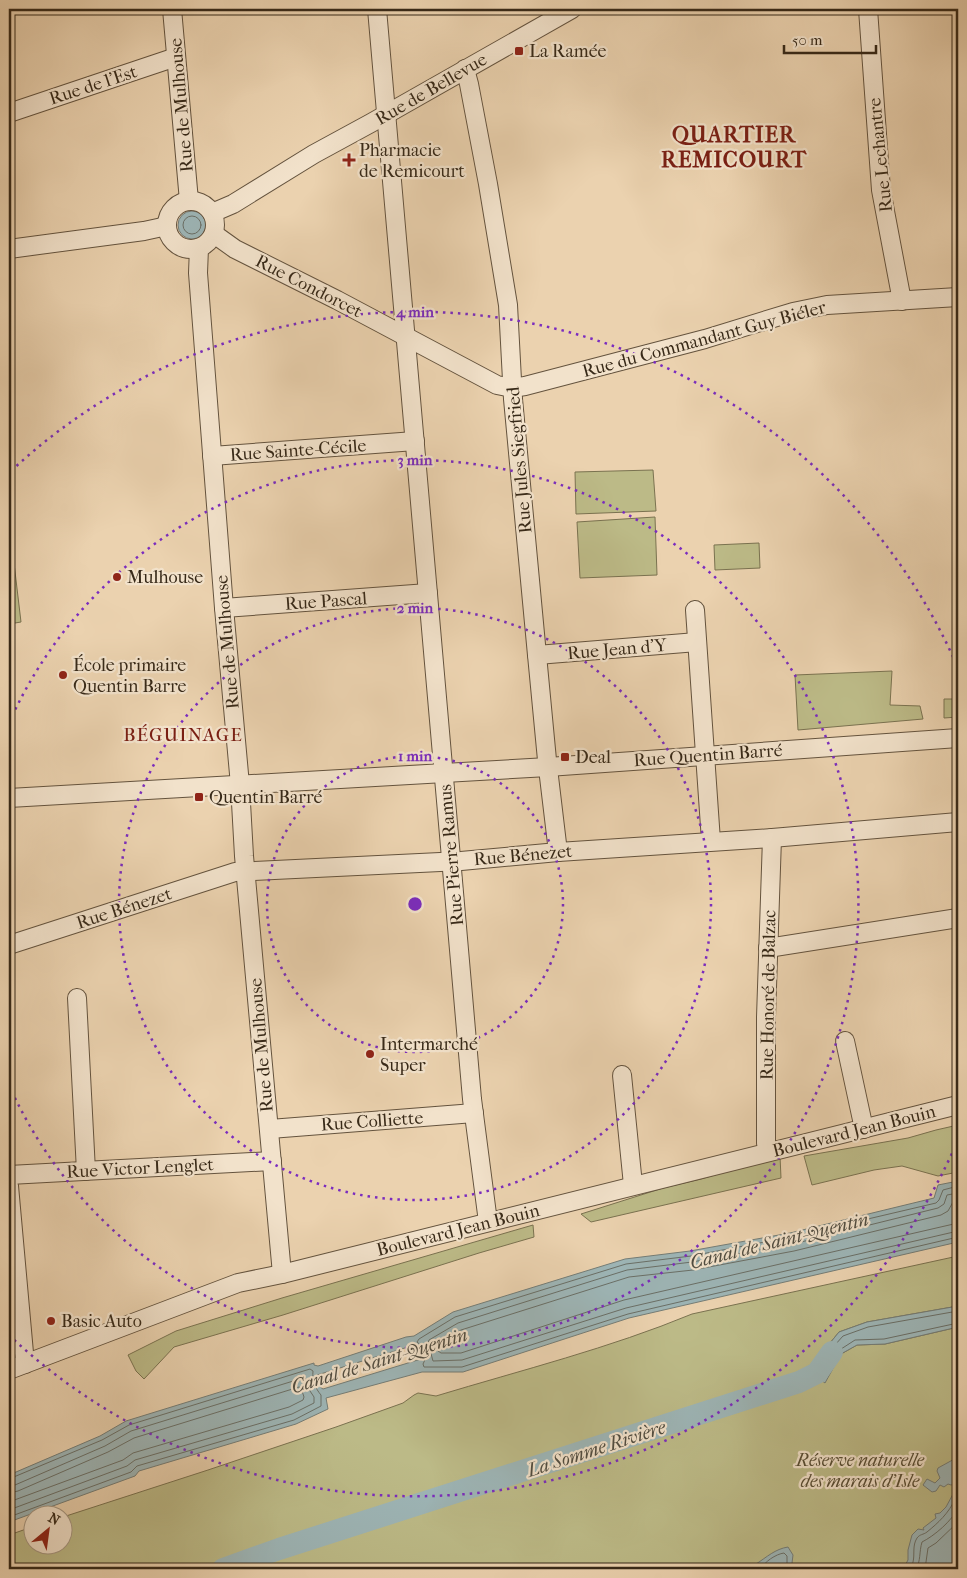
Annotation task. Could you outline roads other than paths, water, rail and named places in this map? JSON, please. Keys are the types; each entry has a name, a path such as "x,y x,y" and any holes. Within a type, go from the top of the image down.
{"street":[{"name":"Rue de Mulhouse","path":"172,9 190,201"},
{"name":"Rue Pierre Ramus","path":"378,9 474,1114 488,1222"},
{"name":"Rue de Bellevue","path":"212,213 233,204 314,154 572,9"},
{"name":"Rue Lechantre","path":"868,9 881,190 902,301"},
{"name":"Rue de l'Est","path":"9,113 176,57"},
{"name":"Rue Jules Siegfried","path":"465,69 488,184 508,305 512,388 536,655 558,852"},
{"path":"190,201 202,204 212,213 215,220 214,234 205,245 199,248 191,250 177,245 168,233 168,219 176,207 190,201"},
{"path":"9,249 144,231 167,226"},
{"name":"Rue Condorcet","path":"214,234 235,249 337,300 497,385 512,388"},
{"name":"Rue de Mulhouse","path":"199,248 198,273 240,785 245,872 282,1274"},
{"name":"Rue du Commandant Guy Biéler","path":"512,388 705,339 792,312 827,305 958,297"},
{"name":"Rue Sainte-Cécile","path":"212,456 415,441"},
{"name":"Rue Pascal","path":"224,608 428,593"},
{"path":"695,610 711,841"},
{"name":"Rue Jean d'Y","path":"536,655 697,642"},
{"name":"Rue Quentin Barré","path":"9,798 548,767 705,754 958,738"},
{"name":"Rue Bénezet","path":"9,945 234,872 452,861 772,838 958,822"},
{"name":"Rue Honoré de Balzac","path":"768,1152 766,1136 766,1017 772,838"},
{"path":"768,948 958,918"},
{"path":"77,998 86,1171"},
{"path":"845,1041 864,1129"},
{"path":"622,1075 633,1186"},
{"name":"Boulevard Jean Bouin","path":"17,1367 238,1283 282,1274 958,1106"},
{"name":"Rue Colliette","path":"270,1129 474,1114"},
{"name":"Rue Victor Lenglet","path":"9,1175 272,1161"},
{"path":"9,1186 17,1367"}],"water":[{"path":"192,211 202,215 206,225 202,235 192,239 182,235 178,225 182,215"},
{"name":"Canal de Saint-Quentin","path":"958,1181 958,1242 629,1318 463,1372 422,1372 326,1398 328,1409 296,1424 139,1471 135,1476 53,1506 22,1506 22,1517 9,1522 9,1475 100,1436 126,1421 314,1363 314,1365 318,1366 414,1336 453,1312 625,1259 690,1251 790,1233 934,1198 938,1185","holes":["408,1347 418,1349 421,1359 323,1389 320,1387 317,1375"]},
{"path":"958,1306 958,1327 885,1344 857,1345 841,1354 825,1383 808,1370 839,1332 867,1322"},
{"path":"958,1457 958,1483 948,1484 944,1487 940,1485 936,1491 932,1492 923,1485 927,1479 935,1483 940,1478 937,1471 938,1468"},
{"path":"955,1493 958,1494 958,1569 903,1569 908,1560 908,1550 912,1535 918,1529 924,1530 923,1528 936,1518 935,1514 940,1513 946,1507"},
{"path":"788,1547 793,1555 792,1563 801,1569 756,1569 756,1564 779,1550"}],"waterway":[{"name":"La Somme Rivière","path":"223,1569 279,1549 799,1382 817,1373 832,1352"}],"place":[{"name":"La Ramée","path":"519,51"},
{"name":"Pharmacie de Remicourt","path":"349,160"},
{"name":"Mulhouse","path":"117,577"},
{"name":"École primaire Quentin Barre","path":"63,675"},
{"name":"Deal","path":"565,757"},
{"name":"Quentin Barré","path":"199,797"},
{"name":"Intermarché Super","path":"370,1054"},
{"name":"Basic Auto","path":"51,1321"}],"district":[{"name":"QUARTIER REMICOURT","path":"734,146"},
{"name":"BÉGUINAGE","path":"183,734"}],"park label":[{"name":"Réserve naturelle des marais d'Isle","path":"860,1470"}]}
